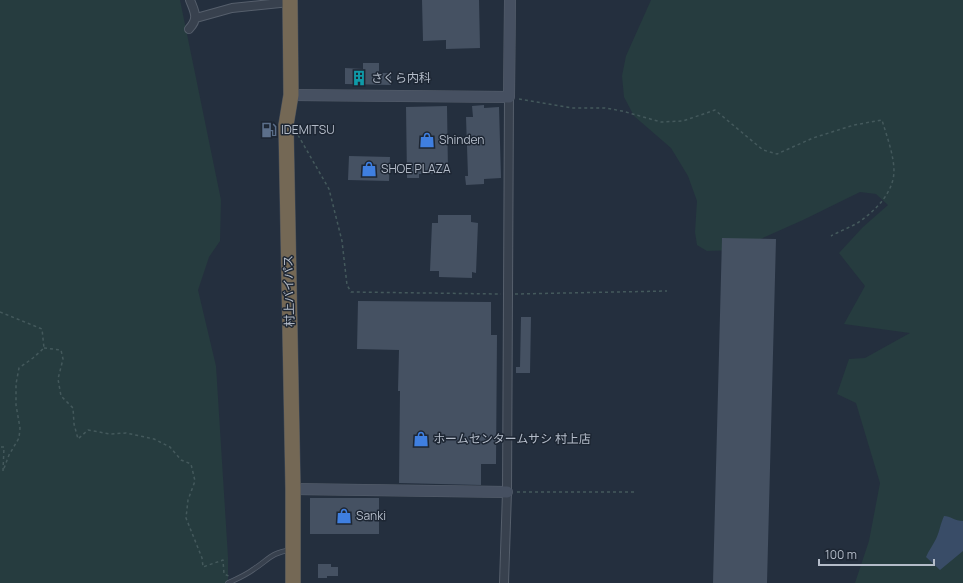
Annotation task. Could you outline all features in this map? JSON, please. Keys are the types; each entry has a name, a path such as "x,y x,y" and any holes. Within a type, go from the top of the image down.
{"highway":[{"name":"村上バイパス","path":"290,1 291,95 286,125 293,489 292,583"}],"street":[{"path":"189,29 196,18 190,0"},
{"path":"504,583 507,492 507,211 510,0"},
{"path":"196,18 232,8 290,1"},
{"path":"291,95 509,97"},
{"path":"293,489 507,492"}],"lane":[{"path":"228,583 254,569 280,551 293,550"}],"path":[{"path":"509,97 572,108 605,108 622,111 661,122 683,121 715,110 763,150 777,154 827,133 854,125 882,120 890,144 894,171 892,184 887,195 872,211 859,222 831,236"},
{"path":"286,125 294,129 329,189 342,241 347,285 351,292 508,294 667,291"},
{"path":"0,312 42,329 44,348"},
{"path":"0,447 4,447 2,471 19,438 20,428 16,398 16,384 19,368 44,348 62,350 63,359 58,379 61,396 73,408 74,424 78,439 88,430 110,434 126,433 154,439 170,446 181,460 191,464 195,480 188,500 186,518 202,558 203,567 224,560 224,574 236,580"},
{"path":"507,492 636,492"}],"green space":[{"path":"0,0 180,0 221,200 220,241 209,257 198,290 216,366 228,557 228,583 0,583"},
{"path":"651,0 963,0 963,583 855,583 869,541 880,483 856,403 837,394 849,359 865,358 910,333 844,324 865,286 839,253 863,227 888,205 876,194 860,192 803,220 736,250 707,251 697,245 695,232 697,201 688,176 671,148 634,116 624,97 622,76 626,56"}],"water":[{"path":"944,516 963,521 963,551 940,570 926,557 936,539"}],"building":[{"path":"422,0 479,0 480,48 446,49 446,40 423,41"},
{"name":"さくら内科","path":"363,63 379,63 379,73 391,73 391,85 345,84 345,68 363,69"},
{"path":"484,105 484,108 499,107 501,178 484,179 484,184 466,185 465,176 468,176 466,117 473,117 472,106"},
{"name":"Shinden","path":"447,106 448,173 419,174 419,178 407,178 406,107"},
{"name":"SHOE PLAZA","path":"349,156 390,157 389,181 348,180"},
{"path":"438,215 471,215 471,222 478,223 476,273 472,272 472,278 439,277 439,271 430,271 432,223 438,223"},
{"path":"722,238 776,239 767,583 713,583"},
{"name":"ホームセンタームサシ 村上店","path":"358,301 491,302 491,335 497,335 496,464 481,464 481,485 399,483 399,350 357,349"},
{"path":"521,317 531,317 530,373 516,373 516,367 520,367"},
{"name":"Sanki","path":"310,498 379,498 379,534 310,534"},
{"path":"318,564 331,564 331,567 338,567 338,576 318,578"}],"place":[{"name":"さくら内科","path":"359,78"},
{"name":"IDEMITSU","path":"269,130"},
{"name":"Shinden","path":"427,140"},
{"name":"SHOE PLAZA","path":"369,169"},
{"name":"ホームセンタームサシ 村上店","path":"421,439"},
{"name":"Sanki","path":"344,516"}]}
